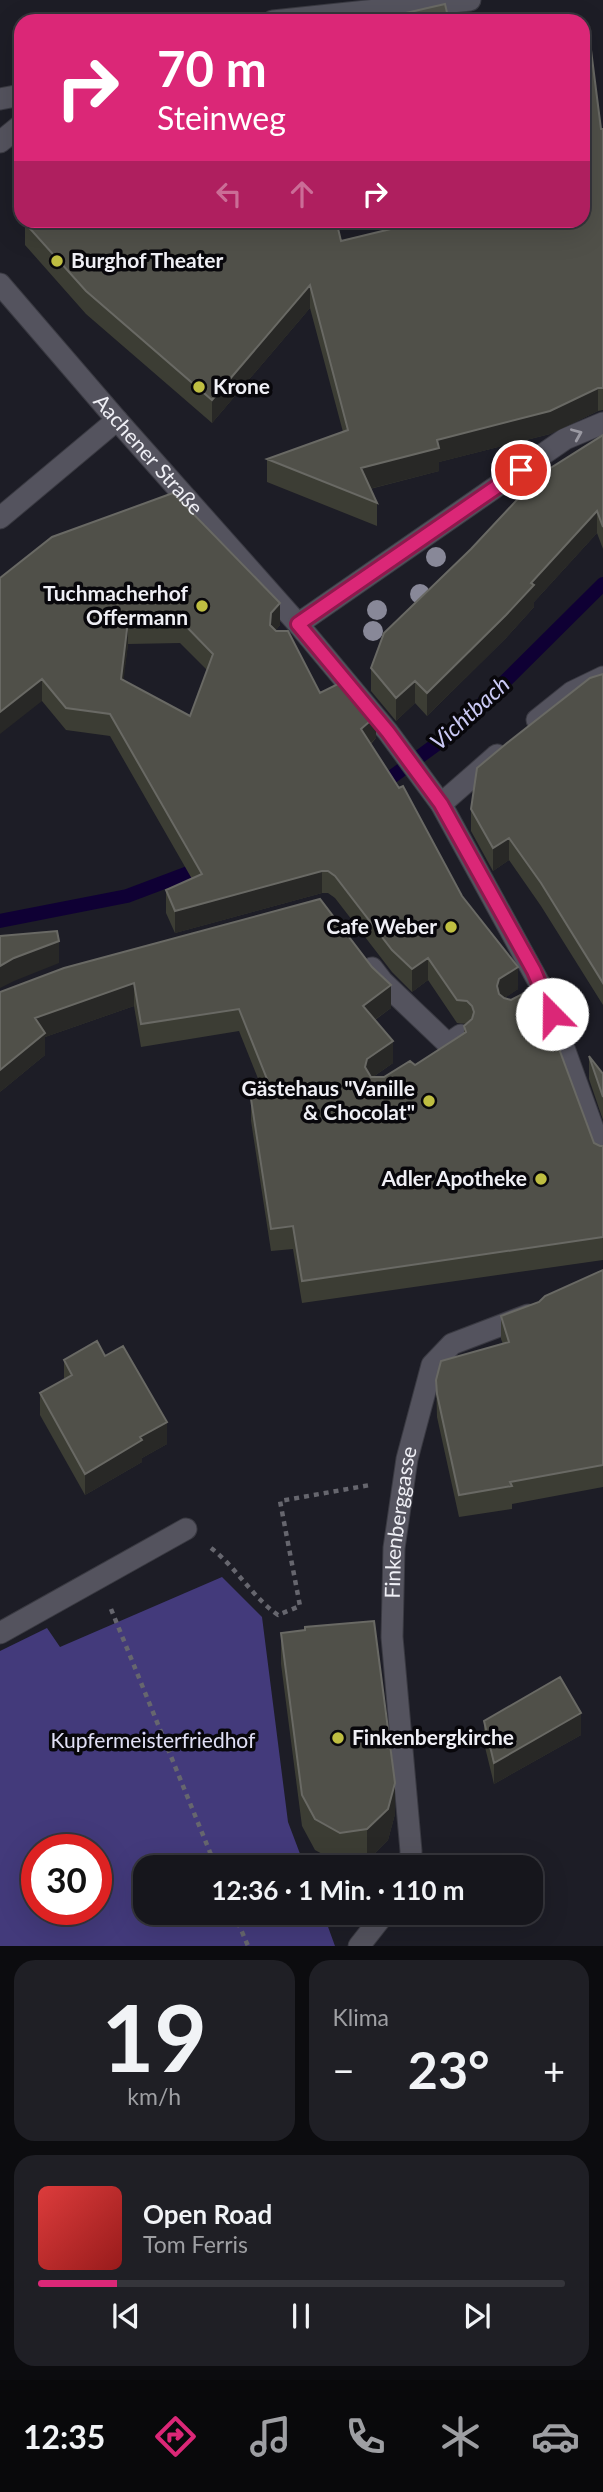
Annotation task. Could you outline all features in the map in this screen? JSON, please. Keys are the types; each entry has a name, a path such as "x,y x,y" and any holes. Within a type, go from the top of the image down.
{"street":[{"path":"339,14 470,0"},
{"path":"0,142 14,131"},
{"name":"Aachener Straße","path":"0,284 301,628 388,732 441,804 543,990 603,1156"},
{"path":"0,517 117,420"},
{"path":"282,642 565,439 603,423"},
{"path":"441,804 572,692 603,677"},
{"path":"358,949 382,981 455,1040 425,1059"},
{"path":"521,1003 543,990"},
{"name":"Finkenberggasse","path":"411,1855 392,1637 394,1548 407,1459 432,1365 452,1344 534,1312"},
{"path":"0,1633 186,1529"},
{"path":"359,1946 376,1925"}],"path":[{"path":"228,1561 266,1606 278,1615 300,1606 280,1501 335,1491"},
{"path":"98,1578 211,1855"},
{"path":"239,1925 248,1946"}],"green space":[{"name":"Kupfermeisterfriedhof","path":"222,1577 262,1617 288,1822 300,1855 133,1855 133,1925 327,1925 335,1946 0,1946 0,1651 47,1628 60,1647"}],"building":[{"path":"445,4 447,14 401,14"},
{"path":"590,50 603,129 603,388 550,411 437,440 439,448 361,468 377,503 267,459 348,430 310,285 212,400 86,291 29,228 338,228 341,241 395,228 590,228"},
{"path":"603,435 603,527 597,511 531,583 534,585 506,615 427,693 415,681 396,698 371,668 384,633 471,549 541,474"},
{"path":"173,493 280,603 271,613 270,625 276,631 288,631 320,693 346,680 376,716 361,729 399,788 403,786 462,896 518,967 499,979 499,994 511,1000 534,988 538,992 594,1143 603,1146 603,1237 302,1281 293,1226 271,1229 251,1099 273,1094 239,1009 141,1024 134,983 35,1018 45,1033 0,1070 0,992 64,968 320,899 372,967 391,985 363,1006 393,1041 367,1059 365,1067 371,1077 384,1077 410,1061 415,1065 466,1032 464,1026 472,1019 474,1012 467,1001 457,1000 428,958 412,969 392,950 335,876 328,871 175,911 166,890 202,874 110,714 66,708 42,679 0,712 0,578 52,537","holes":["180,620 213,654 190,716 121,679 128,621"]},
{"path":"603,674 603,983 541,883 509,838 493,848 471,809 477,768 590,678"},
{"path":"57,931 59,941 0,966 0,936"},
{"path":"589,1056 603,1074 603,1097"},
{"path":"603,1270 603,1465 510,1482 512,1486 459,1495 437,1394 436,1380 441,1361 509,1342 501,1316 539,1302 545,1296"},
{"path":"97,1341 105,1356 123,1346 167,1422 85,1474 40,1393 72,1375 64,1360"},
{"name":"Finkenbergkirche","path":"374,1621 395,1783 388,1809 367,1829 340,1833 315,1819 302,1795 281,1633 305,1630 305,1627"},
{"path":"560,1677 581,1713 494,1763 484,1721"}],"waterway":[{"name":"Vichtbach","path":"378,787 456,730 603,584"},
{"name":"Vichtbach","path":"0,921 127,896 204,867"}],"place":[{"name":"Burghof Theater","path":"57,261"},
{"name":"Krone","path":"199,387"},
{"name":"Tuchmacherhof Offermann","path":"202,606"},
{"name":"Cafe Weber","path":"451,927"},
{"name":"Gästehaus \"Vanille & Chocolat\"","path":"429,1101"},
{"name":"Adler Apotheke","path":"541,1179"},
{"name":"Finkenbergkirche","path":"338,1738"}],"route":[{"path":"521,470 298,624 388,732 441,804 534,971 552,1014"}]}
